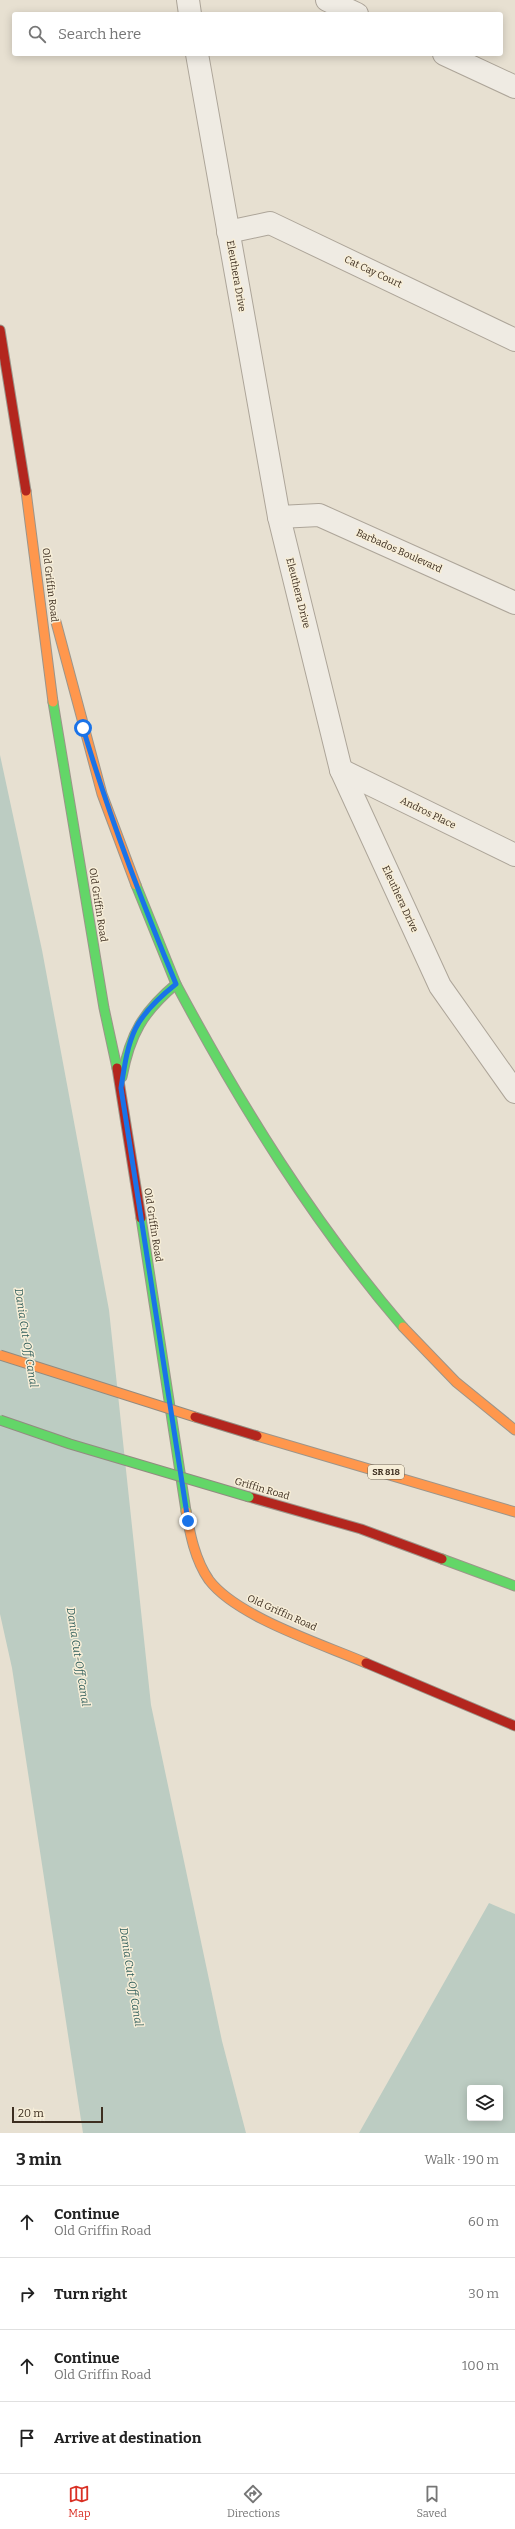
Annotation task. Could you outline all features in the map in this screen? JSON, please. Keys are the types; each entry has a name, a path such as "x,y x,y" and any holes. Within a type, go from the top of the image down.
{"street":[{"path":"188,0 190,12"},
{"path":"327,0 353,12"},
{"name":"Eleuthera Drive","path":"197,56 279,517 342,770 440,986 515,1092"},
{"path":"448,56 515,87"},
{"name":"Cat Cay Court","path":"228,232 270,224 515,340"},
{"name":"Old Griffin Road","path":"0,330 32,532 55,714 104,1008 121,1088 188,1521 196,1555 210,1584 222,1595 256,1616 515,1726"},
{"name":"Barbados Boulevard","path":"279,517 319,515 515,603"},
{"name":"Old Griffin Road","path":"32,532 50,600"},
{"name":"Old Griffin Road","path":"54,615 102,794 176,984 262,1138 318,1221 354,1268 420,1348 450,1377 515,1430"},
{"name":"Andros Place","path":"342,770 515,855"},
{"path":"121,1088 126,1054 137,1023 154,1002 176,984"},
{"name":"SR 818","path":"0,1355 86,1384 515,1512"},
{"name":"Griffin Road","path":"0,1420 70,1444 361,1529 515,1586"}],"water":[{"name":"Dania Cut-Off Canal","path":"0,755 42,950 109,1310 151,1705 222,2041 246,2133 83,2133 12,1668 0,1614"},
{"path":"489,1903 515,1914 515,2133 359,2133"}],"traffic: fast":[{"path":"53,702 104,1008 117,1068"},
{"path":"122,1077 129,1048 140,1025 155,1004 176,984 136,885"},
{"path":"176,984 226,1074 280,1162 339,1246 403,1327"},
{"path":"141,1218 186,1511"},
{"path":"0,1420 70,1444 249,1497"},
{"path":"442,1559 515,1586"}],"traffic: slow":[{"path":"26,491 53,702"},
{"path":"56,622 102,794 136,885"},
{"path":"403,1327 456,1382 515,1430"},
{"path":"0,1355 195,1417"},
{"path":"257,1436 515,1512"},
{"path":"186,1511 191,1538 200,1564 209,1580 222,1593 239,1606 259,1618 366,1663"}],"traffic: jam":[{"path":"0,330 26,491"},
{"path":"117,1068 141,1218"},
{"path":"195,1417 257,1436"},
{"path":"249,1497 361,1529 442,1559"},
{"path":"366,1663 515,1726"}],"route":[{"path":"83,728 102,794 152,927 176,984 154,1002 137,1023 131,1036 126,1054 121,1088 188,1521"}]}
